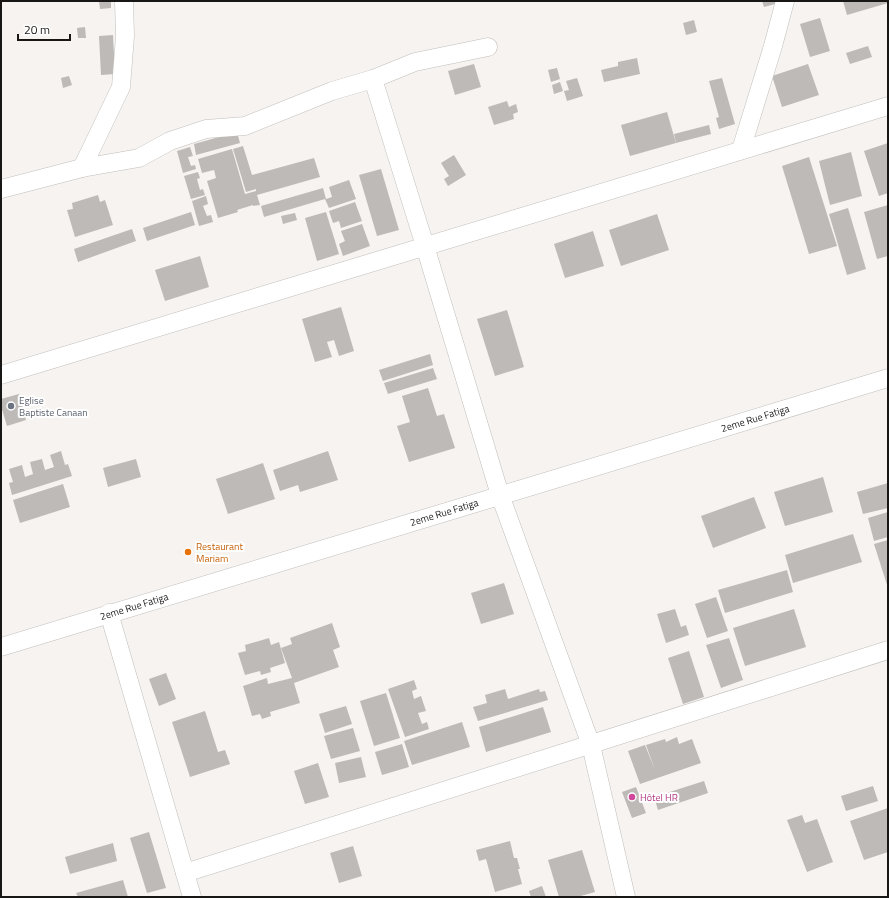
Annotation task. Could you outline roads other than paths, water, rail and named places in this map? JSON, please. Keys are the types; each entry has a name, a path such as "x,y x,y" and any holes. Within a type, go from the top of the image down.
{"street":[{"path":"82,168 121,87 125,36 124,1"},
{"path":"741,150 774,46 785,1"},
{"path":"1,189 82,168 139,158 170,141 206,129 244,126 332,91 373,79 415,62 488,47"},
{"path":"373,79 500,495 591,745 626,897"},
{"path":"1,375 888,106"},
{"name":"2eme Rue Fatiga","path":"1,647 888,378"},
{"path":"109,613 192,897"},
{"path":"185,873 888,650"}],"place":[{"name":"Eglise Baptiste Canaan","path":"11,406"},
{"name":"Restaurant Mariam","path":"188,552"},
{"name":"Hôtel HR","path":"632,797"}]}
